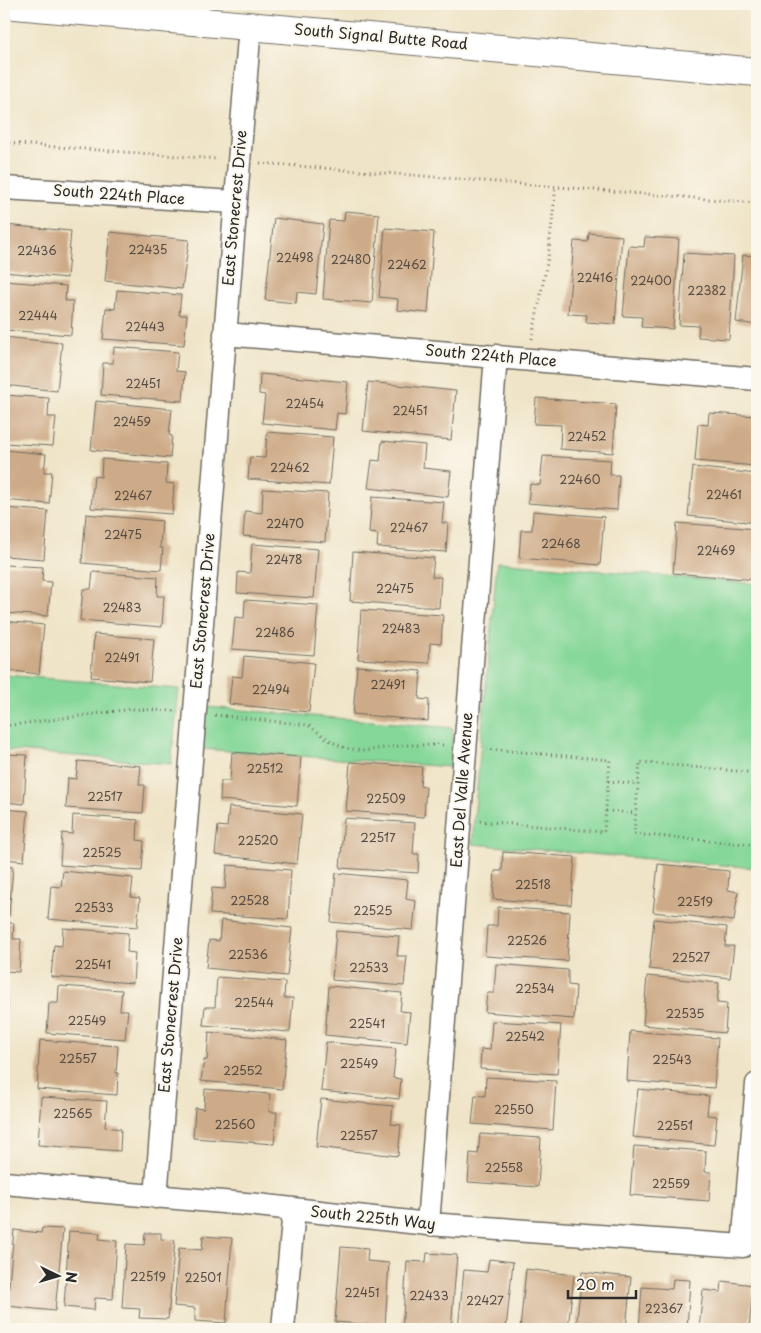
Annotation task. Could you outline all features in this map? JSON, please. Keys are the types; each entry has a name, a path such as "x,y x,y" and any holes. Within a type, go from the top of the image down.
{"street":[{"name":"South Signal Butte Road","path":"4,4 757,72"},
{"name":"East Stonecrest Drive","path":"156,1197 250,25"},
{"name":"South 224th Place","path":"4,188 235,202"},
{"name":"South 224th Place","path":"225,334 757,379"},
{"name":"East Del Valle Avenue","path":"428,1224 496,356"},
{"name":"South 225th Way","path":"4,1183 428,1224 743,1246 757,1084"},
{"path":"283,1329 294,1210"}],"path":[{"path":"4,143 238,160 757,203"},
{"path":"528,359 548,258 556,186"},
{"path":"4,726 132,709 308,724 332,742 345,748 364,751 405,745 466,746 610,760 604,832 460,820"},
{"path":"757,773 640,762 634,834 757,845"},
{"path":"608,781 638,784"},
{"path":"606,811 636,813"}],"green space":[{"path":"497,562 757,584 757,868 472,844"},
{"path":"4,675 179,689 171,764 4,750"},
{"path":"206,707 453,728 450,767 202,749"}],"building":[{"path":"345,211 379,214 372,303 323,299 329,220 344,221"},
{"path":"274,218 323,224 316,294 297,292 296,303 265,300"},
{"path":"4,225 71,231 67,278 4,272"},
{"path":"385,228 434,232 428,313 397,310 398,299 379,297"},
{"path":"110,232 189,240 182,289 105,281"},
{"path":"589,233 622,236 615,324 586,322 587,315 568,314 574,241 588,242"},
{"path":"645,237 679,239 673,329 641,327 642,317 623,316 629,246 644,247"},
{"path":"684,253 734,256 729,339 698,337 699,326 679,325"},
{"path":"743,255 757,256 757,325 736,322"},
{"path":"4,281 66,286 65,301 73,301 71,335 4,330"},
{"path":"117,290 181,295 179,315 187,315 184,345 103,339 106,308 115,309"},
{"path":"4,337 62,343 57,391 4,385"},
{"path":"114,347 178,352 176,371 185,372 183,401 101,395 103,363 113,363"},
{"path":"260,374 348,382 345,414 337,413 335,430 262,423 265,395 259,394"},
{"path":"368,382 456,391 451,440 363,431"},
{"path":"4,395 49,398 48,417 56,417 53,446 4,443"},
{"path":"536,398 616,404 613,453 560,449 561,425 534,424"},
{"path":"96,401 172,409 169,435 172,436 170,458 91,450"},
{"path":"709,413 757,416 757,466 695,461 698,424 708,425"},
{"path":"267,432 333,437 329,485 248,479 250,457 265,458"},
{"path":"382,441 425,445 423,468 451,471 448,497 368,488 372,460 380,461"},
{"path":"4,450 46,454 44,472 52,472 49,504 4,500"},
{"path":"543,456 611,460 610,475 619,475 617,510 528,503 530,484 540,485"},
{"path":"102,459 167,464 166,483 174,484 172,514 91,508 94,476 101,477"},
{"path":"693,467 757,474 757,523 688,516"},
{"path":"263,489 328,493 325,542 243,536 245,511 262,513"},
{"path":"372,497 444,502 442,523 448,523 446,552 377,547 378,534 369,533"},
{"path":"4,508 48,511 44,559 4,556"},
{"path":"533,511 604,517 600,565 519,558 521,530 532,530"},
{"path":"86,514 162,521 160,548 163,548 161,570 82,563"},
{"path":"677,523 757,529 757,580 673,573"},
{"path":"252,544 318,549 314,598 237,593 238,572 250,573"},
{"path":"353,552 434,558 432,577 441,577 439,608 350,601"},
{"path":"4,565 43,567 42,581 51,582 48,616 4,613"},
{"path":"93,572 158,577 157,596 164,596 162,627 80,620 83,589 91,589"},
{"path":"245,600 318,605 314,655 232,649 235,617 244,618"},
{"path":"361,610 443,615 441,644 430,643 429,663 358,659"},
{"path":"4,621 44,625 39,674 4,670"},
{"path":"94,634 154,639 150,682 91,677"},
{"path":"244,656 314,663 309,712 229,704 232,676 242,677"},
{"path":"357,666 421,671 419,699 429,700 428,721 353,714"},
{"path":"232,752 301,757 297,806 220,800 221,781 230,781"},
{"path":"4,754 27,755 24,804 4,802"},
{"path":"78,761 141,766 139,785 145,785 143,813 66,808 68,778 76,779"},
{"path":"350,762 422,767 420,786 426,787 424,817 346,811"},
{"path":"229,807 302,814 297,864 215,855 218,826 227,827"},
{"path":"4,809 28,811 24,861 4,859"},
{"path":"73,815 138,820 137,840 144,841 142,871 60,865 62,833 72,834"},
{"path":"344,818 415,823 413,854 419,854 418,873 340,868"},
{"path":"503,852 575,857 571,905 493,899 495,871 502,871"},
{"path":"658,864 729,871 728,890 738,892 734,921 653,912"},
{"path":"227,865 291,870 288,919 210,914 212,888 225,889"},
{"path":"4,866 13,867 9,916 4,916"},
{"path":"63,871 133,878 131,897 140,898 137,927 48,919 51,886 61,887"},
{"path":"336,873 408,880 406,899 416,901 413,930 331,922"},
{"path":"498,907 570,912 567,961 485,956 487,926 497,926"},
{"path":"654,919 727,927 725,946 734,946 730,978 649,969"},
{"path":"221,920 292,928 287,976 206,968 209,940 219,941"},
{"path":"4,923 14,923 13,939 21,939 19,972 4,971"},
{"path":"63,928 128,933 127,952 135,953 133,983 51,977 54,945 62,946"},
{"path":"336,931 399,936 397,956 407,956 404,986 332,980"},
{"path":"496,964 568,970 568,985 576,986 574,1019 485,1012 487,993 494,993"},
{"path":"647,976 719,983 717,1003 727,1004 725,1033 643,1025"},
{"path":"217,977 285,982 284,998 293,998 290,1032 203,1025 205,1007 215,1007"},
{"path":"59,986 122,990 120,1010 128,1010 125,1039 47,1033 49,1003 58,1003"},
{"path":"329,986 402,993 400,1011 410,1012 407,1043 325,1035"},
{"path":"4,997 7,997 5,1024 4,1024"},
{"path":"492,1021 561,1025 557,1074 480,1069 481,1049 490,1050"},
{"path":"630,1031 718,1038 714,1088 627,1081"},
{"path":"209,1032 287,1040 282,1089 201,1081 204,1060 207,1060"},
{"path":"40,1040 118,1046 117,1095 37,1089"},
{"path":"326,1042 396,1049 393,1078 401,1079 399,1099 321,1091"},
{"path":"486,1077 556,1081 553,1130 472,1124 475,1095 485,1096"},
{"path":"205,1089 270,1094 269,1112 277,1112 274,1144 193,1138 195,1108 204,1109"},
{"path":"638,1089 709,1096 707,1115 717,1116 714,1145 633,1137"},
{"path":"41,1097 107,1101 105,1127 121,1129 120,1151 38,1145"},
{"path":"321,1099 393,1106 391,1124 401,1125 398,1156 316,1147"},
{"path":"480,1134 541,1138 538,1187 468,1182 470,1153 478,1154"},
{"path":"634,1146 706,1151 705,1172 711,1172 709,1201 630,1195"},
{"path":"4,1219 7,1219 5,1241 4,1241"},
{"path":"42,1228 63,1229 55,1311 7,1306 14,1230 41,1233"},
{"path":"69,1231 100,1233 99,1239 117,1241 113,1299 95,1298 94,1310 64,1307"},
{"path":"145,1233 161,1233 161,1239 175,1240 168,1319 139,1318 140,1309 122,1308 126,1244 144,1245"},
{"path":"203,1236 232,1238 226,1323 195,1321 195,1308 174,1306 179,1248 202,1250"},
{"path":"341,1247 368,1249 367,1261 389,1263 385,1326 335,1322"},
{"path":"427,1253 457,1255 451,1329 402,1329 407,1261 426,1262"},
{"path":"489,1259 513,1262 506,1329 458,1329 464,1270 487,1272"},
{"path":"526,1269 574,1275 568,1329 520,1329"},
{"path":"582,1272 631,1277 626,1329 576,1329"},
{"path":"673,1279 690,1280 687,1329 639,1329 642,1287 672,1289"},
{"path":"722,1281 753,1285 749,1329 699,1329 703,1290 721,1292"}]}
